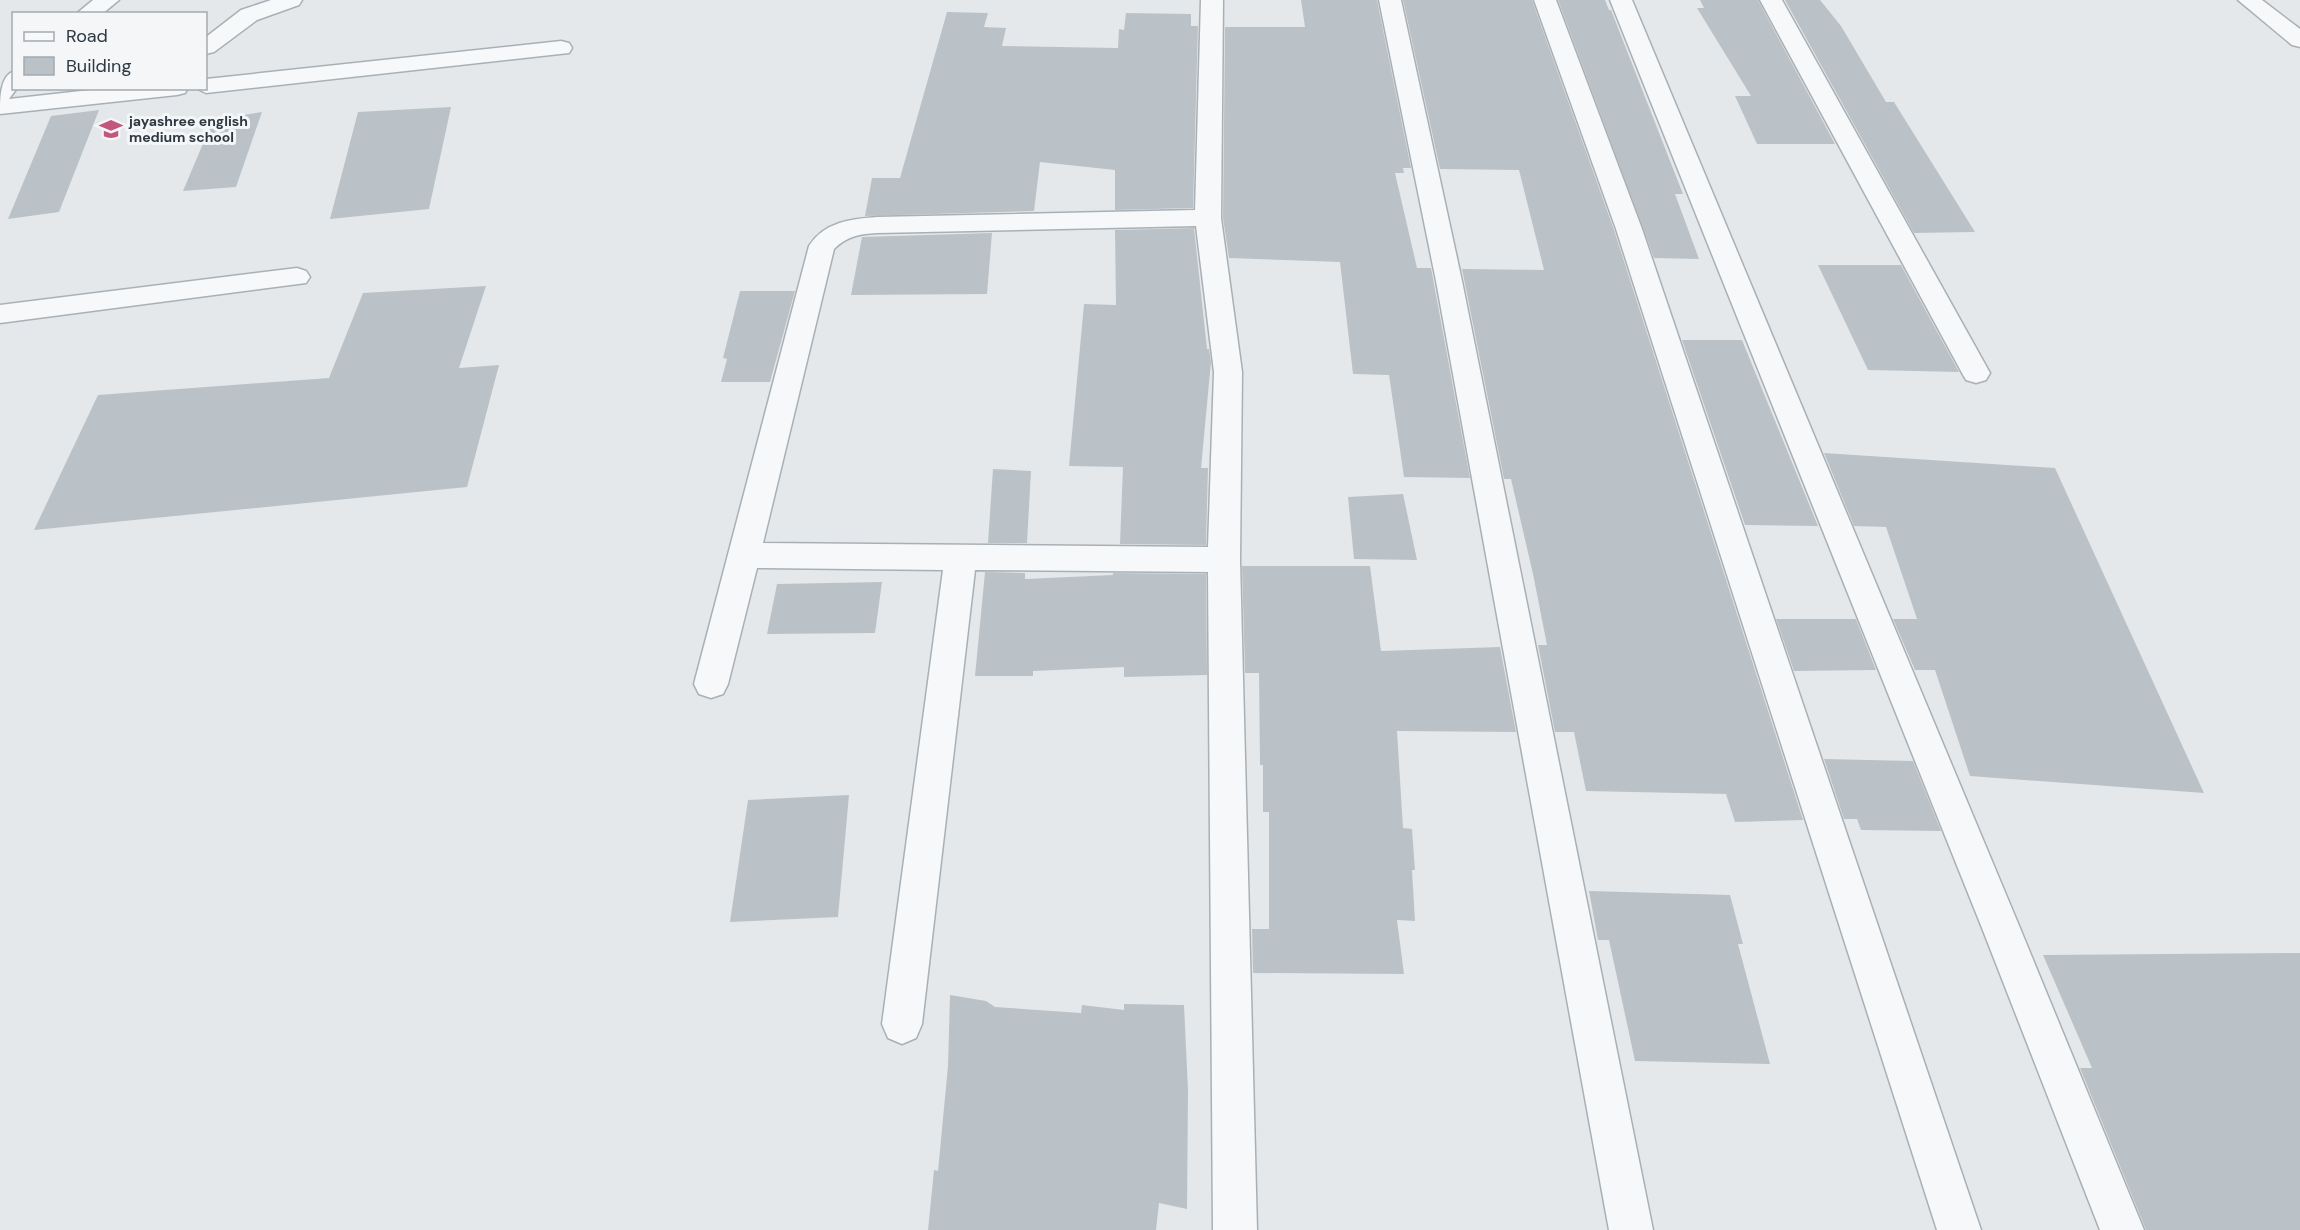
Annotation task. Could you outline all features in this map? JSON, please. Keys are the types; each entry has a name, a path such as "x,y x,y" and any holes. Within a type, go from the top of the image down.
{"street":[{"path":"89,12 108,0"},
{"path":"207,46 249,15 291,0"},
{"path":"1212,0 1208,218 1228,372 1224,560 1235,1230"},
{"path":"1390,0 1449,280 1631,1230"},
{"path":"1545,0 1629,229 1959,1230"},
{"path":"1621,0 2001,928 2122,1230"},
{"path":"1771,0 1976,373"},
{"path":"2248,0 2300,40"},
{"path":"207,86 561,48"},
{"path":"0,95 12,80"},
{"path":"0,107 147,90"},
{"path":"711,684 822,246 833,234 851,227 877,225 1208,218"},
{"path":"0,314 297,277"},
{"path":"744,555 1224,560"},
{"path":"902,1024 961,557"}],"building":[{"path":"1301,0 1377,0 1411,168 1403,168 1404,173 1395,173 1417,268 1431,268 1470,478 1404,477 1389,375 1353,374 1340,262 1229,258 1223,218 1225,27 1305,27"},
{"path":"1403,0 1532,0 1614,230 1803,820 1735,822 1726,794 1586,791 1574,732 1555,732 1538,645 1547,645 1533,574 1511,479 1504,479 1462,269 1544,270 1519,170 1440,169"},
{"path":"1558,0 1605,0 1611,10 1683,194 1675,194 1699,259 1654,258"},
{"path":"1700,0 1758,0 1835,144 1757,144 1735,96 1751,96 1697,8 1704,8"},
{"path":"1785,0 1820,0 1841,26 1886,102 1894,102 1975,232 1914,233"},
{"path":"947,12 988,13 984,27 1006,28 1002,46 1118,48 1119,29 1124,30 1126,13 1191,14 1191,26 1198,26 1193,208 1115,210 1115,170 1040,162 1034,211 865,216 872,178 900,178"},
{"path":"451,107 429,209 330,219 358,112"},
{"path":"99,110 59,212 8,219 51,116"},
{"path":"262,112 236,187 183,191 213,120"},
{"path":"1194,228 1207,349 1209,349 1211,362 1201,468 1208,468 1206,545 1120,544 1123,467 1069,466 1084,304 1116,305 1115,230"},
{"path":"992,233 987,294 851,295 862,237"},
{"path":"1818,265 1901,265 1959,372 1868,370"},
{"path":"486,286 459,368 499,365 467,487 34,530 98,395 329,378 363,293"},
{"path":"740,291 795,291 770,382 721,382 727,359 723,358"},
{"path":"1682,340 1742,340 1818,526 1745,525"},
{"path":"1824,453 2055,468 2204,793 1970,776 1935,670 1915,670 1893,619 1917,619 1886,527 1854,526"},
{"path":"993,469 1031,471 1027,543 988,543"},
{"path":"1403,494 1417,560 1354,559 1348,497"},
{"path":"1242,566 1370,566 1381,651 1500,647 1516,732 1397,731 1403,828 1412,829 1415,870 1412,870 1415,921 1397,920 1404,974 1253,973 1252,929 1269,929 1269,812 1263,812 1259,673 1245,673"},
{"path":"985,572 1025,573 1025,579 1113,575 1113,573 1206,574 1207,675 1124,677 1124,667 1033,671 1033,676 975,676"},
{"path":"882,582 875,633 767,634 777,584"},
{"path":"1776,619 1856,619 1876,670 1794,671"},
{"path":"1824,759 1913,761 1941,831 1861,830 1857,819 1844,819"},
{"path":"849,795 838,917 730,922 748,800"},
{"path":"1589,891 1730,895 1743,944 1738,944 1770,1064 1635,1061 1609,940 1598,940"},
{"path":"2300,953 2300,1230 2146,1230 2080,1068 2092,1068 2043,955"},
{"path":"950,995 986,1001 995,1007 1081,1013 1082,1005 1124,1010 1124,1004 1184,1005 1188,1090 1187,1209 1159,1203 1156,1230 928,1230 934,1170 938,1171 948,1066"}],"place":[{"name":"jayashree english medium school","path":"111,129"}]}
